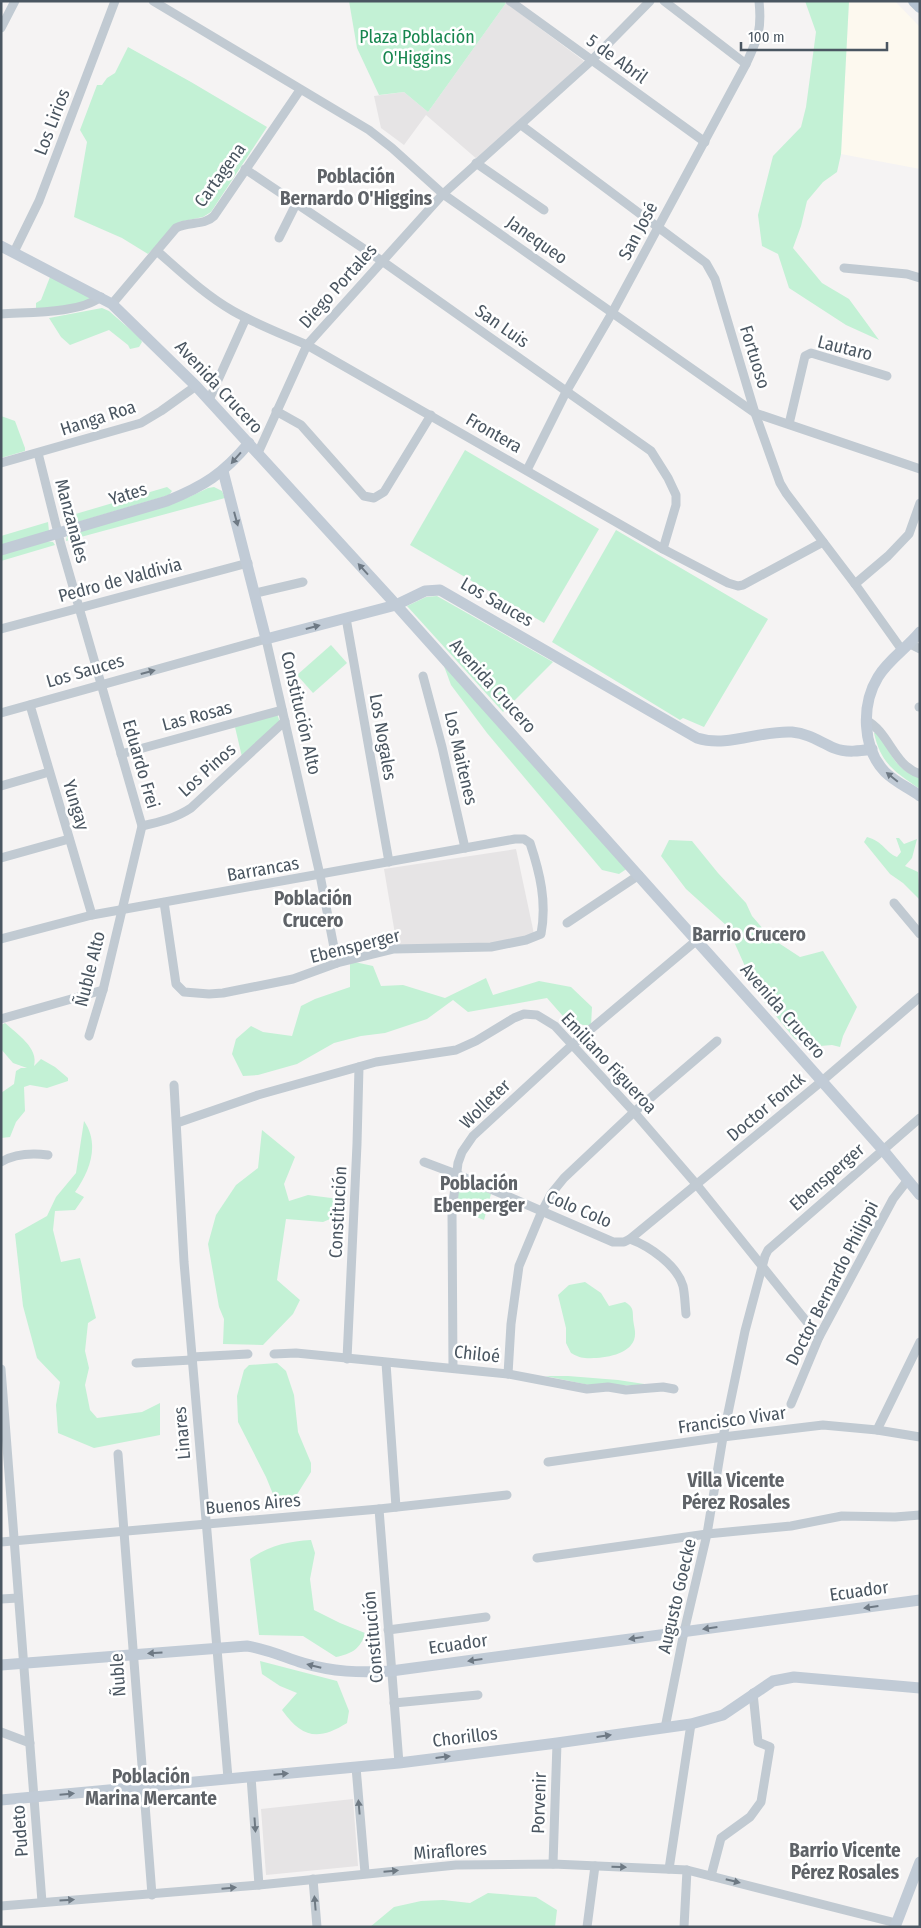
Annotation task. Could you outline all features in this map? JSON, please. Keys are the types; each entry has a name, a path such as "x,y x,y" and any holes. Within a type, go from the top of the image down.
{"main road":[{"path":"914,1 920,7"},
{"name":"Avenida Crucero","path":"1,246 112,304 196,386 697,940 883,1150 920,1195"},
{"name":"Yates","path":"1,550 167,501 190,492 223,471 249,443"},
{"name":"Constitución Alto","path":"223,471 256,593 266,639"},
{"name":"Los Sauces","path":"266,639 396,605 430,590 444,591 691,736 718,742 789,732 815,737 835,748 845,750 872,749"},
{"path":"920,632 910,648 878,678 868,703 866,720 872,749 881,766 886,772 920,796"},
{"name":"Ecuador","path":"1,1665 217,1649 232,1646 258,1647 302,1663 339,1672 392,1671 920,1600"},
{"name":"Chorillos","path":"1,1800 399,1763 691,1724 722,1715 773,1681 794,1677 920,1688"},
{"path":"895,1925 920,1862"}],"street":[{"path":"1,28 15,1"},
{"name":"Los Lirios","path":"14,252 39,201 115,1"},
{"name":"Janequeo","path":"153,1 369,130 443,194 755,413 920,469"},
{"name":"5 de Abril","path":"510,1 705,142"},
{"name":"Diego Portales","path":"258,453 307,345 443,194 591,61 650,1"},
{"path":"664,1 746,64"},
{"name":"San José","path":"527,470 566,392 612,313 746,64 759,35 761,22 759,1"},
{"name":"Cartagena","path":"112,304 181,225 211,219 300,90"},
{"name":"Fortuoso","path":"520,125 706,264 715,279 755,413 780,483 855,584 910,648"},
{"path":"476,163 544,210"},
{"name":"San Luis","path":"245,169 382,261 647,448 658,460 674,489 676,500 663,549"},
{"path":"279,238 296,204"},
{"name":"Frontera","path":"157,251 200,287 246,318 307,345 663,549 728,583 738,586 747,583 823,542"},
{"path":"844,268 907,274 920,278"},
{"path":"1,314 76,307 94,302 101,297"},
{"path":"209,400 246,318"},
{"name":"Lautaro","path":"790,424 805,356 811,353 887,376"},
{"name":"Hanga Roa","path":"1,463 141,423 196,386"},
{"path":"276,411 301,425 364,496 374,498 384,492 430,415"},
{"name":"Manzanales","path":"38,453 58,534 101,684"},
{"path":"855,584 888,556 909,534 920,503"},
{"name":"Pedro de Valdivia","path":"1,629 248,563"},
{"path":"256,593 303,582"},
{"name":"Los Nogales","path":"346,618 389,862"},
{"name":"Los Sauces","path":"1,713 266,639"},
{"name":"Constitución Alto","path":"266,639 320,875 337,964"},
{"name":"Los Maitenes","path":"423,676 442,747 465,848"},
{"name":"Eduardo Frei","path":"101,684 142,826 121,910"},
{"name":"Yungay","path":"30,705 92,915"},
{"name":"Las Rosas","path":"121,754 282,710"},
{"path":"866,720 878,730 904,765 909,770 920,774"},
{"name":"Los Pinos","path":"142,826 167,820 191,808 285,721"},
{"path":"1,786 49,772"},
{"path":"1,858 69,839"},
{"name":"Barrancas","path":"1,939 92,915 515,839 524,839 530,843 543,896 540,934"},
{"path":"567,923 639,876"},
{"name":"Ebensperger","path":"164,902 174,979 178,988 184,992 223,993 293,979 337,964 394,949 492,947 526,940 540,934"},
{"path":"894,903 920,934"},
{"name":"Ñuble Alto","path":"89,1036 103,990 121,910"},
{"name":"Wolleter","path":"453,1368 452,1211 456,1174 462,1152 473,1136 572,1045 697,940"},
{"path":"2,1018 103,990"},
{"name":"Doctor Fonck","path":"630,1239 697,1186 920,997"},
{"name":"Emiliano Figueroa","path":"177,1123 258,1095 376,1062 456,1050 476,1041 514,1018 524,1014 537,1015 550,1022 634,1112 697,1186 819,1337"},
{"path":"508,1374 511,1324 519,1266 551,1194 564,1178 634,1112 717,1041"},
{"name":"Constitución","path":"347,1359 359,1067"},
{"name":"Linares","path":"174,1085 184,1262 228,1778"},
{"name":"Ebensperger","path":"762,1266 768,1250 920,1118"},
{"path":"1,1162 12,1156 48,1155"},
{"name":"Colo Colo","path":"424,1162 613,1242 624,1242 630,1239 650,1251 677,1273 682,1284 686,1314"},
{"name":"Doctor Bernardo Philippi","path":"792,1404 819,1337 893,1199 907,1181"},
{"name":"Augusto Goecke","path":"665,1728 684,1632 708,1534 722,1437 745,1331 762,1266"},
{"path":"877,1430 920,1342"},
{"name":"Chiloé","path":"274,1354 296,1353 508,1374 587,1389 608,1387 626,1390 663,1387 674,1389"},
{"path":"136,1363 248,1354"},
{"path":"386,1363 396,1507"},
{"name":"Pudeto","path":"1,1369 42,1902"},
{"name":"Francisco Vivar","path":"548,1462 722,1437 823,1425 877,1430 920,1437"},
{"name":"Ñuble","path":"118,1454 152,1895"},
{"name":"Buenos Aires","path":"1,1542 379,1509 507,1495"},
{"name":"Constitución","path":"379,1509 399,1763"},
{"path":"538,1558 708,1534 791,1526 842,1516 895,1517 920,1515"},
{"path":"1,1600 18,1598"},
{"path":"388,1630 486,1617"},
{"path":"711,1876 721,1838 750,1817 761,1802 770,1747 758,1742 753,1693"},
{"path":"394,1704 478,1695"},
{"path":"668,1868 691,1724"},
{"path":"1,1732 30,1743"},
{"name":"Porvenir","path":"553,1864 557,1743"},
{"path":"356,1767 365,1873"},
{"path":"251,1777 259,1885"},
{"name":"Miraflores","path":"1,1906 152,1895 473,1864 553,1864 687,1870 895,1925"},
{"path":"587,1927 595,1866"},
{"path":"684,1927 687,1870"},
{"path":"313,1879 317,1927"}],"shaded area":[{"path":"849,1 895,1 920,27 920,169 841,154"},
{"path":"506,3 584,61 478,160 426,115 404,145 381,128 374,96 404,92 428,112"},
{"path":"516,849 534,934 505,943 397,946 384,869"},
{"path":"353,1799 358,1866 266,1875 261,1809"}],"green space":[{"name":"Plaza Población O'Higgins","path":"349,1 503,1 506,3 428,112 404,92 379,95 357,48"},
{"path":"805,1 849,1 841,154 837,172 823,182 807,201 793,248 822,283 849,299 879,340 846,325 789,288 778,254 762,246 758,215 773,156 801,127 806,107 816,32"},
{"path":"128,47 267,127 211,212 203,217 179,222 148,254 122,238 74,217 87,142 80,130 97,85 102,85 107,78 115,73"},
{"path":"50,277 93,299 76,305 36,309 36,303 41,300"},
{"path":"102,308 109,311 140,338 142,342 139,347 130,349 128,345 109,330 70,345 61,337 49,318"},
{"path":"1,416 15,421 25,451 1,458"},
{"path":"465,450 599,529 544,623 410,545"},
{"path":"167,487 172,491 169,495 71,524 66,524 62,518"},
{"path":"214,487 222,491 225,498 66,541 67,536 189,497"},
{"path":"48,522 49,531 1,545 1,536"},
{"path":"616,530 768,619 704,727 683,718 680,720 552,642"},
{"path":"47,541 53,542 55,545 1,561 1,555"},
{"path":"437,596 553,662 503,712 407,606 426,597"},
{"path":"331,645 347,663 313,693 297,675"},
{"path":"441,658 628,868 619,874 602,870 487,733 451,685"},
{"path":"277,714 280,722 242,757 235,727"},
{"path":"874,733 877,733 898,765 920,778 920,789 896,772 885,760"},
{"path":"867,837 881,844 897,857 901,852 896,838 899,838 904,844 917,839 912,858 905,866 918,872 920,900 903,883 890,874 864,842"},
{"path":"669,840 692,841 746,903 752,916 771,938 800,957 823,951 857,1007 843,1036 840,1047 832,1045 809,1047 794,1038 753,988 727,926 686,889 661,856"},
{"path":"350,961 373,966 381,986 403,985 445,998 486,978 493,995 539,981 571,987 592,1007 591,1026 569,1023 547,998 468,1012 453,1000 427,1019 385,1033 361,1036 334,1043 297,1064 258,1075 243,1076 232,1054 236,1039 251,1026 263,1032 292,1036 301,1006 350,987"},
{"path":"5,1023 30,1047 35,1059 34,1066 41,1059 55,1067 68,1078 68,1081 47,1088 30,1085 24,1087 25,1111 16,1122 10,1137 1,1138 1,1093 14,1084 16,1071 21,1068 27,1068 13,1063 1,1049 1,1025"},
{"path":"84,1121 91,1139 91,1157 85,1175 75,1192 84,1197 75,1210 55,1211 53,1230 61,1262 80,1258 96,1318 88,1323 85,1351 89,1368 85,1385 90,1410 97,1418 142,1412 160,1403 160,1435 94,1448 58,1433 56,1405 60,1382 37,1358 23,1306 15,1234 47,1216 56,1197 76,1173"},
{"path":"262,1130 295,1157 284,1184 289,1201 308,1195 339,1199 335,1217 323,1222 286,1219 277,1280 300,1300 293,1314 263,1345 223,1344 224,1319 219,1307 208,1244 216,1215 236,1185 258,1168"},
{"path":"463,1182 467,1182 491,1194 484,1220 456,1209 458,1192"},
{"path":"585,1282 601,1293 609,1306 625,1302 632,1308 635,1337 626,1350 598,1358 583,1358 571,1353 566,1343 566,1328 558,1295 569,1285"},
{"path":"277,1363 286,1371 294,1395 298,1432 311,1463 311,1472 296,1496 275,1499 238,1422 237,1396 244,1370 249,1365"},
{"path":"545,1376 618,1380 651,1385 594,1386"},
{"path":"311,1540 315,1553 310,1579 314,1610 365,1633 361,1643 355,1650 341,1656 336,1657 303,1636 259,1635 250,1559 279,1545"},
{"path":"260,1661 337,1681 349,1711 347,1723 337,1729 319,1734 311,1734 304,1731 289,1719 282,1710 297,1693 280,1686 262,1674"},
{"path":"488,1893 536,1897 557,1910 555,1927 370,1927 394,1907 421,1901 443,1900 470,1903"}],"district":[{"name":"Población Bernardo O'Higgins","path":"356,187"},
{"name":"Población Crucero","path":"313,909"},
{"name":"Barrio Crucero","path":"749,934"},
{"name":"Población Ebenperger","path":"479,1194"},
{"name":"Villa Vicente Pérez Rosales","path":"736,1491"},
{"name":"Población Marina Mercante","path":"151,1787"},
{"name":"Barrio Vicente Pérez Rosales","path":"845,1861"}]}
